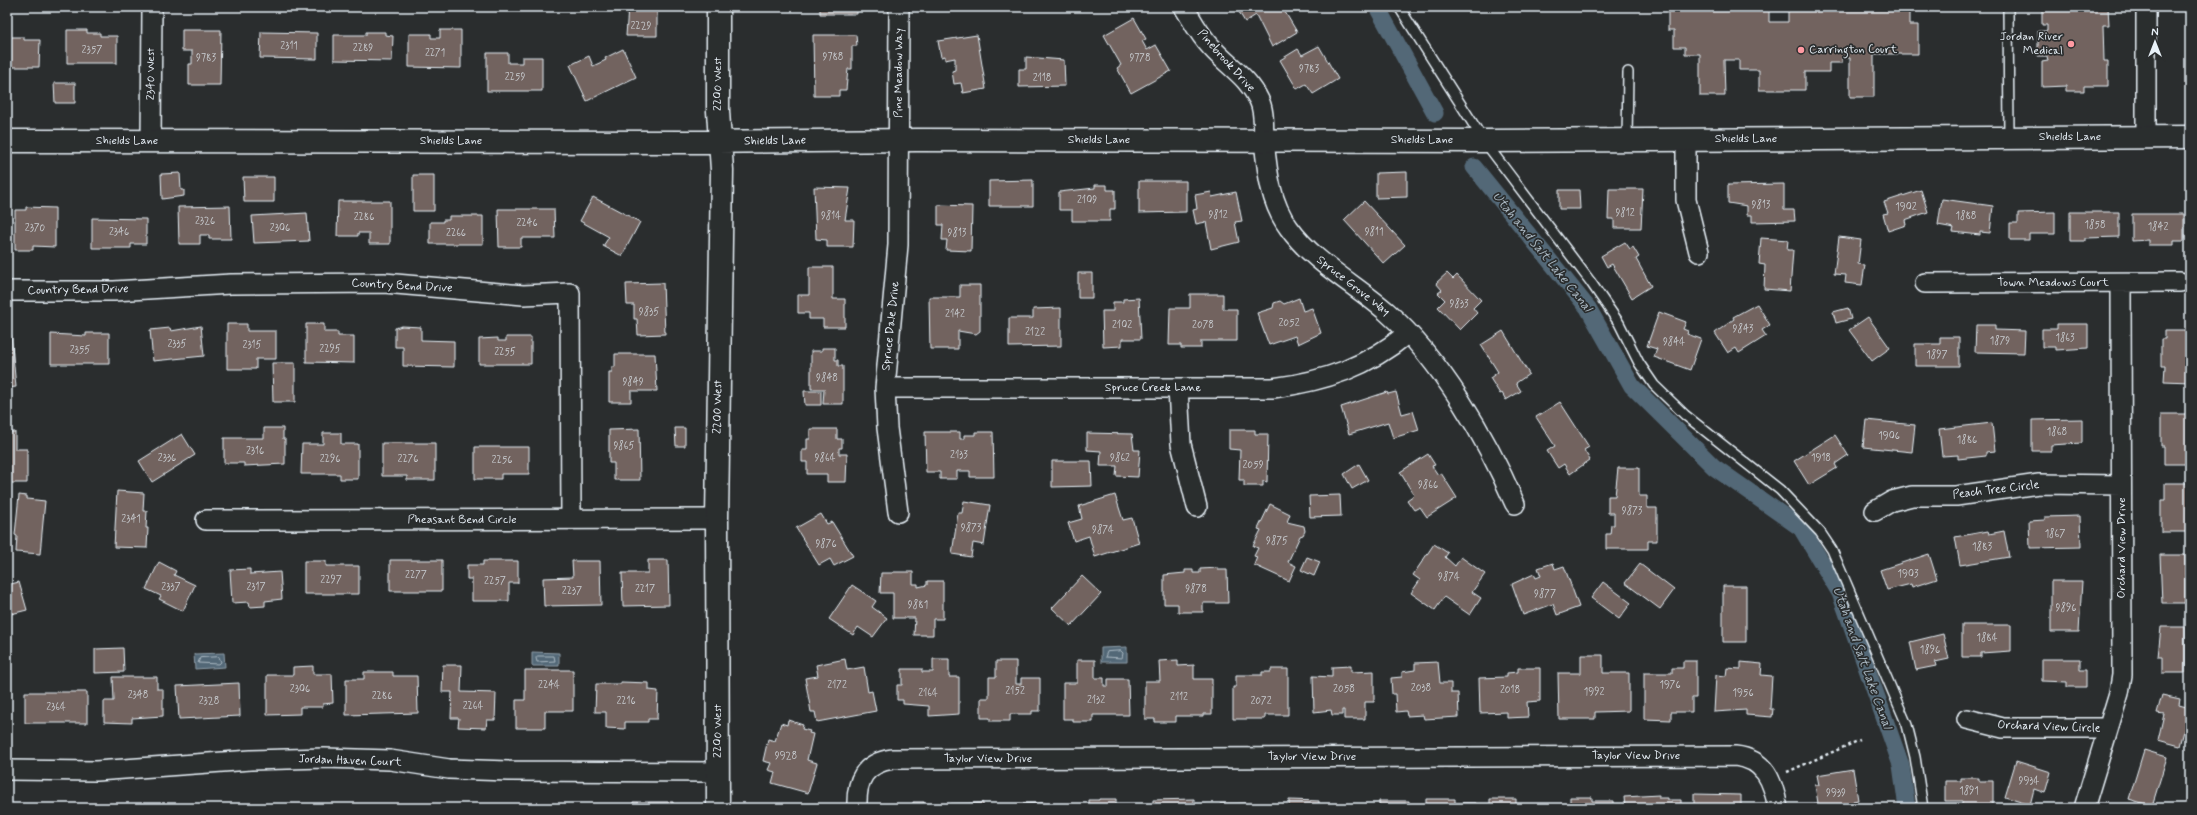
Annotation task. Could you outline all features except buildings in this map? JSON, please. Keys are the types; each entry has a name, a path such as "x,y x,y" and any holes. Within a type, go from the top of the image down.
{"main road":[{"name":"2200 West","path":"718,7 720,142 722,170 717,519 718,808"},
{"name":"Shields Lane","path":"7,141 1484,141 2146,136 2190,137"}],"street":[{"name":"2340 West","path":"151,141 152,7"},
{"name":"Pine Meadow Way","path":"898,140 899,7"},
{"name":"Pinebrook Drive","path":"1184,7 1198,32 1212,49 1245,78 1253,89 1260,102 1264,140"},
{"path":"2146,7 2146,136"},
{"path":"1686,139 1686,200 1700,252"},
{"name":"Spruce Dale Drive","path":"898,140 898,245 885,388 887,428 898,512"},
{"name":"Spruce Grove Way","path":"1264,140 1272,191 1287,227 1317,258 1368,296 1408,332 1436,365 1499,466 1515,504"},
{"name":"Orchard View Drive","path":"2084,808 2119,693 2122,675 2122,282"},
{"name":"Town Meadows Court","path":"1925,283 2180,282"},
{"name":"Country Bend Drive","path":"7,291 114,291 231,284 384,283 523,295 570,293 571,520"},
{"name":"Spruce Creek Lane","path":"885,388 1273,388 1315,380 1343,372 1376,357 1408,332"},
{"path":"1178,388 1181,444 1197,507"},
{"name":"Peach Tree Circle","path":"1875,511 1892,501 1912,496 1956,496 2039,484 2122,485"},
{"name":"Pheasant Bend Circle","path":"206,520 717,519"},
{"name":"Orchard View Circle","path":"1967,718 2003,728 2108,728"},
{"name":"Taylor View Drive","path":"857,808 858,787 867,770 875,764 893,759 1743,756 1758,764 1772,781 1778,808"},
{"name":"Jordan Haven Court","path":"7,770 96,771 251,760 324,758 390,760 449,769 508,771 718,772"}],"lane":[{"path":"1399,7 1484,141 1590,281 1619,324 1639,363 1654,385 1685,415 1780,490 1820,532 1832,550 1907,725 1915,757 1923,808"},
{"path":"2008,7 2009,137"},
{"path":"1627,140 1628,72"}],"path":[{"path":"1787,772 1860,740"}],"water":[{"path":"1127,647 1127,662 1101,662 1101,648"},
{"path":"532,652 559,653 559,666 532,666"},
{"path":"224,653 225,667 195,669 194,654"}],"waterway":[{"name":"Utah and Salt Lake Canal","path":"1377,7 1435,113"},
{"name":"Utah and Salt Lake Canal","path":"1474,167 1588,308 1632,386 1714,467 1801,528 1840,593 1901,765 1907,808"}],"place":[{"name":"Jordan River Medical","path":"2071,44"},
{"name":"Carrington Court","path":"1801,50"}]}
